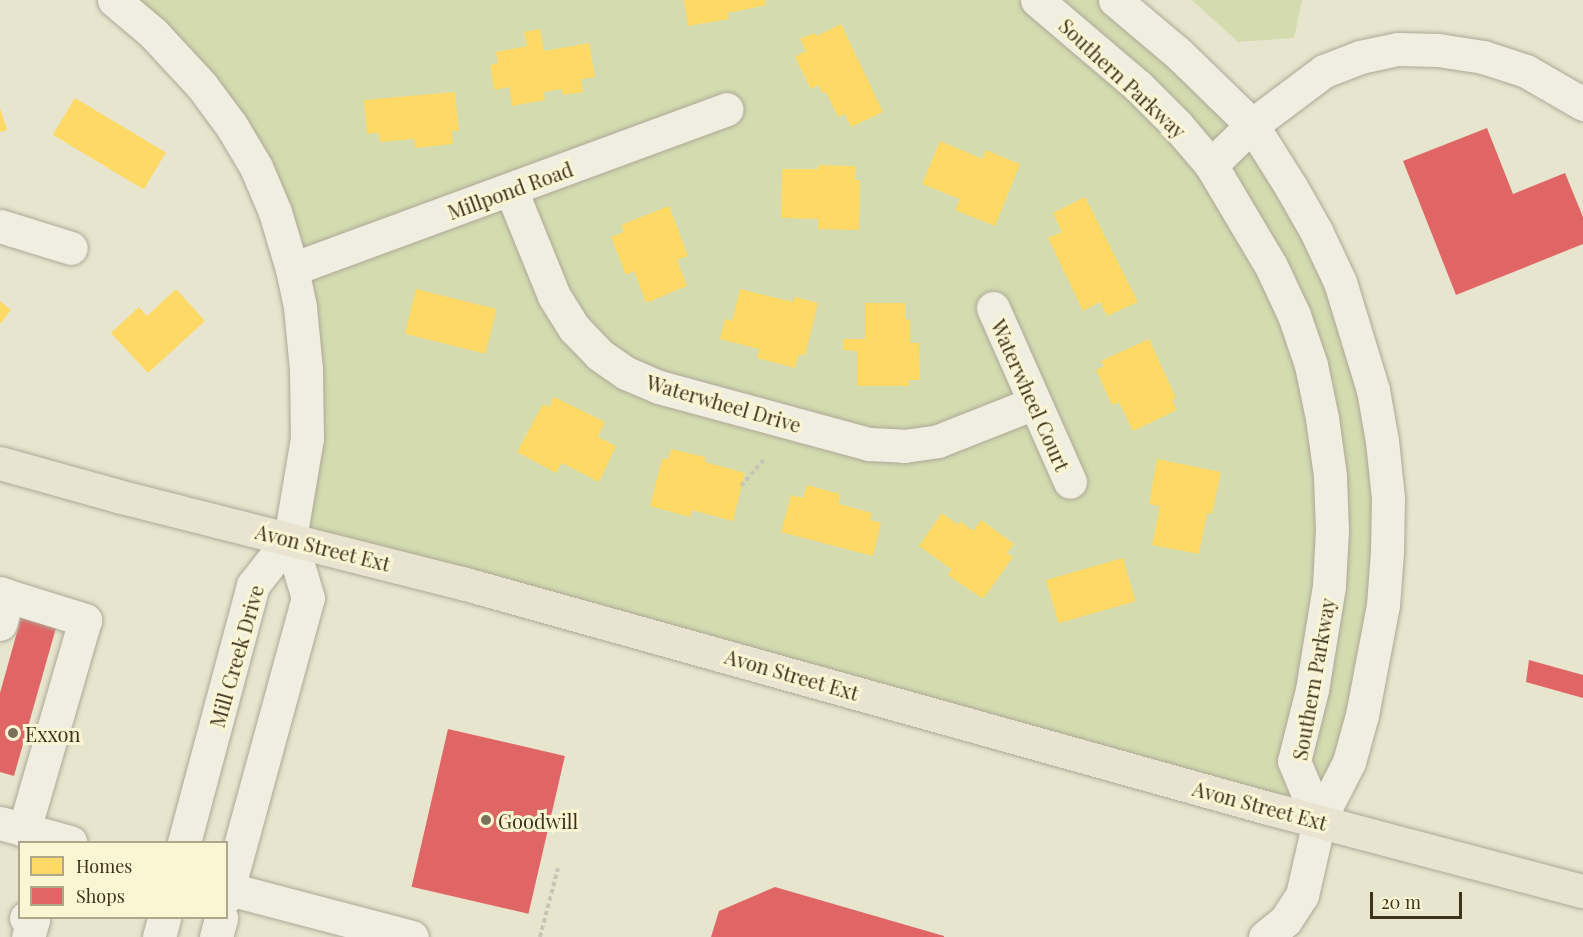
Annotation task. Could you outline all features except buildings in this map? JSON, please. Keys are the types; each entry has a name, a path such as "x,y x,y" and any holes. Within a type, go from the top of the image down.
{"main road":[{"name":"Avon Street Ext","path":"0,463 118,496 290,538 678,641 1319,820 1583,891"}],"street":[{"name":"Mill Creek Drive","path":"114,0 153,33 202,86 231,125 255,167 267,194 292,269 300,308 306,369 307,438 290,538 253,585 185,841"},
{"name":"Southern Parkway","path":"1037,0 1138,86 1177,125 1211,165 1266,257 1294,315 1311,365 1322,418 1330,476 1332,530 1329,586 1312,690 1294,761 1319,820"},
{"path":"1115,0 1178,52 1252,124 1316,231 1340,282 1373,390 1388,498 1383,605 1362,715 1349,762 1319,820 1302,895 1286,920 1265,937"},
{"path":"1211,165 1252,124 1324,71 1360,57 1398,50 1438,50 1483,57 1526,71 1583,104"},
{"name":"Millpond Road","path":"292,269 727,109"},
{"name":"Waterwheel Drive","path":"511,190 554,296 574,328 600,355 626,372 659,387 869,444 904,446 938,441 1034,403"},
{"path":"0,226 71,248"},
{"name":"Waterwheel Court","path":"993,308 1070,482"},
{"path":"228,890 308,598 290,538"},
{"path":"3,605 85,620 12,826 63,841"},
{"path":"228,902 412,937"},
{"path":"0,909 18,918"},
{"path":"159,937 164,919"},
{"path":"216,937 220,919"}],"path":[{"path":"741,486 765,458"},
{"path":"540,937 558,868"}],"green space":[{"path":"114,0 1115,0 1211,85 1340,282 1387,552 1319,821 290,538 306,369 255,167"},
{"path":"1192,0 1302,0 1294,38 1238,42"}],"place":[{"name":"Exxon","path":"13,733"},
{"name":"Goodwill","path":"486,820"}]}
